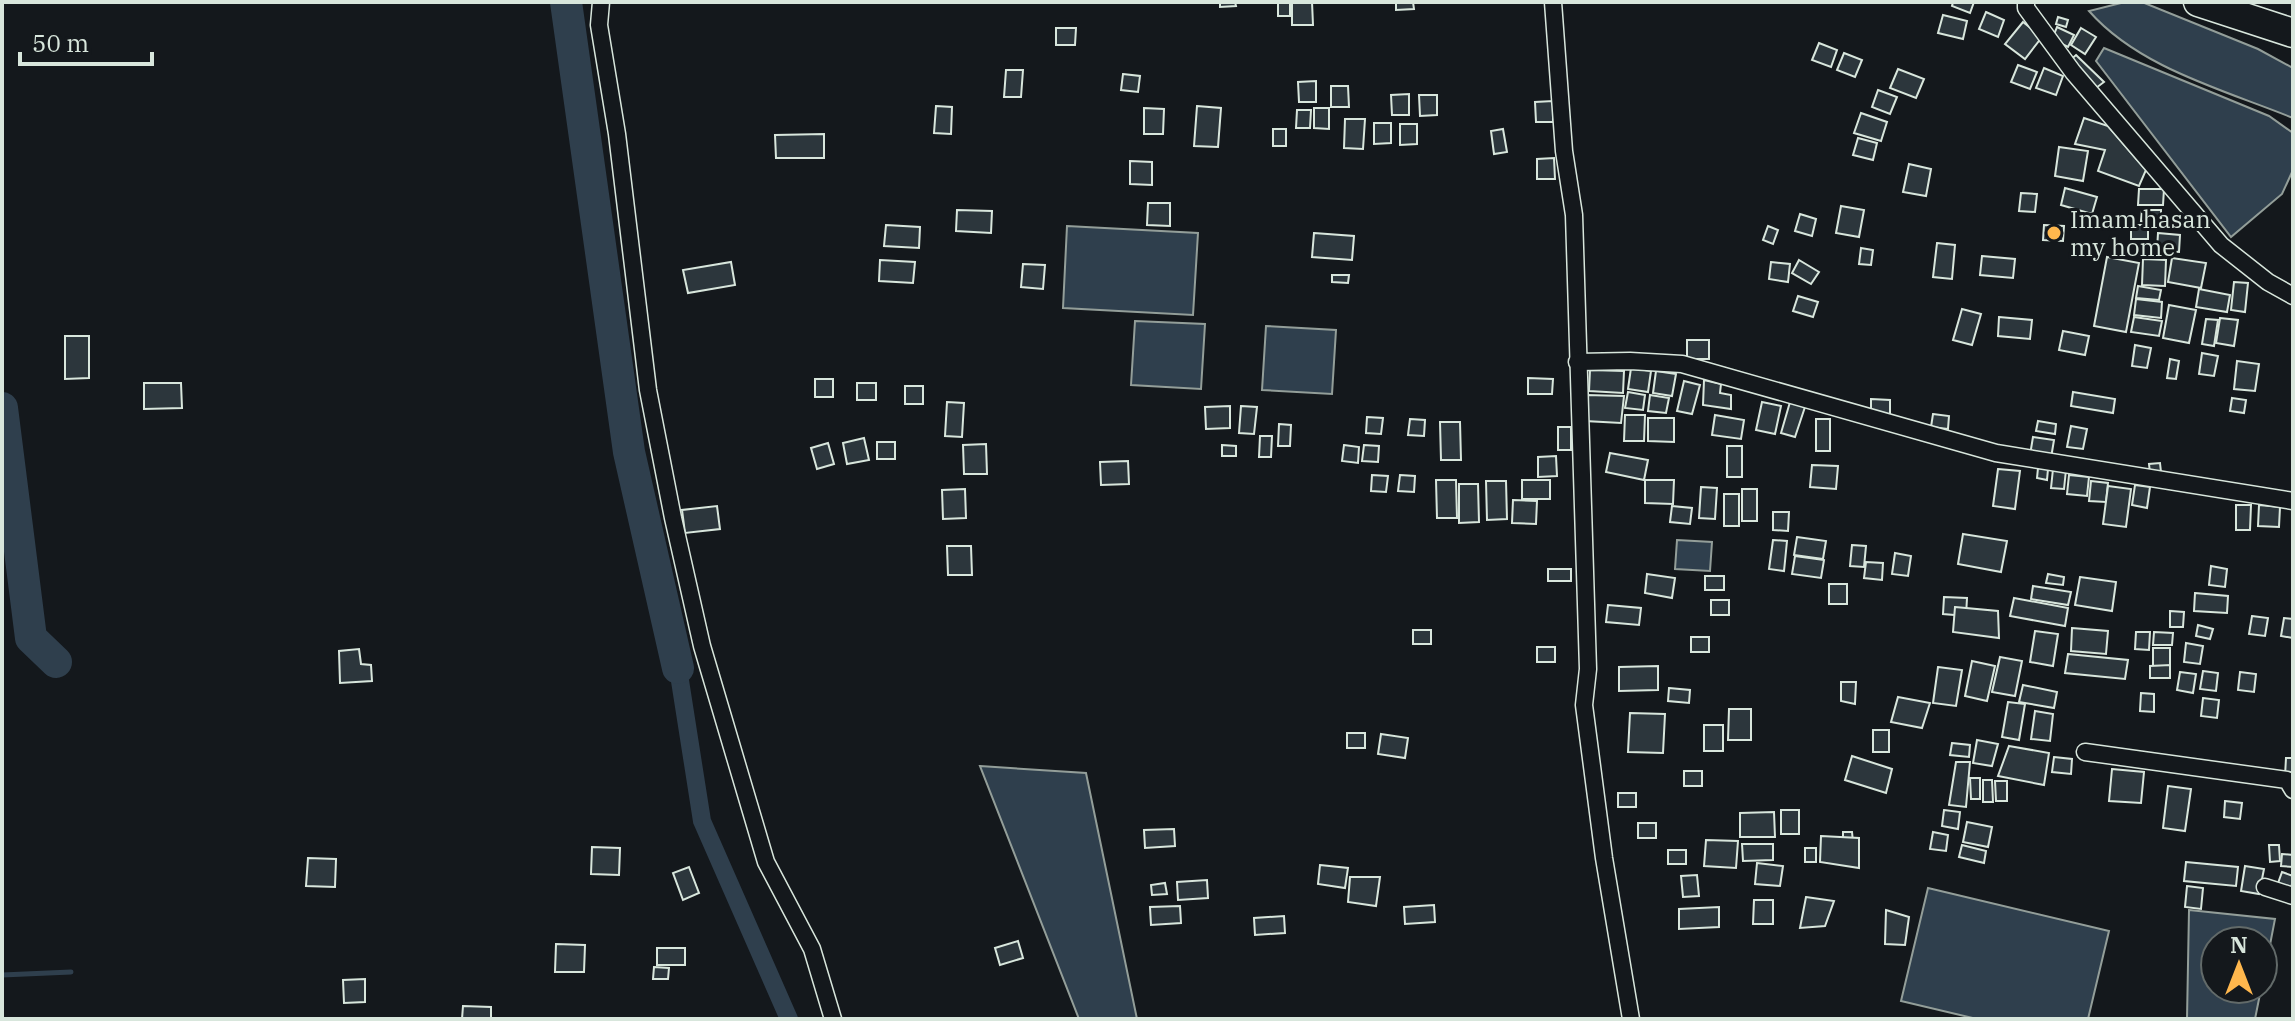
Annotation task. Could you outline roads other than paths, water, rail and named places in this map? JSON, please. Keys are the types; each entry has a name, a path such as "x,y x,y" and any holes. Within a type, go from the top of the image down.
{"highway":[{"path":"2198,2 2293,33"}],"street":[{"path":"601,2 599,25 631,237 648,390 676,532 706,660 766,862 812,949 833,1019"},
{"path":"1553,2 1564,151 1574,215 1588,669 1584,705 1604,858 1631,1019"},
{"path":"2026,2 2026,8 2073,72 2221,245 2268,282 2293,296"},
{"path":"1577,362 1682,364 1996,453 2293,501"},
{"path":"2085,752 2287,780 2293,790"},
{"path":"2265,887 2293,896"}],"water":[{"path":"2125,2 2142,2 2258,49 2293,68 2293,118 2157,63 2109,31 2089,11"},
{"path":"2104,48 2269,116 2293,133 2293,170 2282,194 2231,237 2096,61"},
{"path":"1067,226 1198,233 1193,315 1063,308"},
{"path":"1135,321 1205,324 1201,389 1131,385"},
{"path":"1266,326 1336,330 1332,394 1262,390"},
{"path":"1677,540 1712,542 1710,571 1675,569"},
{"path":"980,766 1086,773 1137,1019 1079,1019"},
{"path":"1928,888 2109,931 2088,1019 1977,1019 1901,1001"},
{"path":"2189,910 2275,919 2274,925 2199,925 2199,1005 2258,1005 2255,1019 2187,1019"}],"waterway":[{"path":"566,2 629,452 678,668"},
{"path":"2,408 31,638 56,662"},
{"path":"678,668 702,821 789,1019"},
{"path":"2,975 71,972"}],"place":[{"name":"Imam hasan my home","path":"2054,233"}]}
